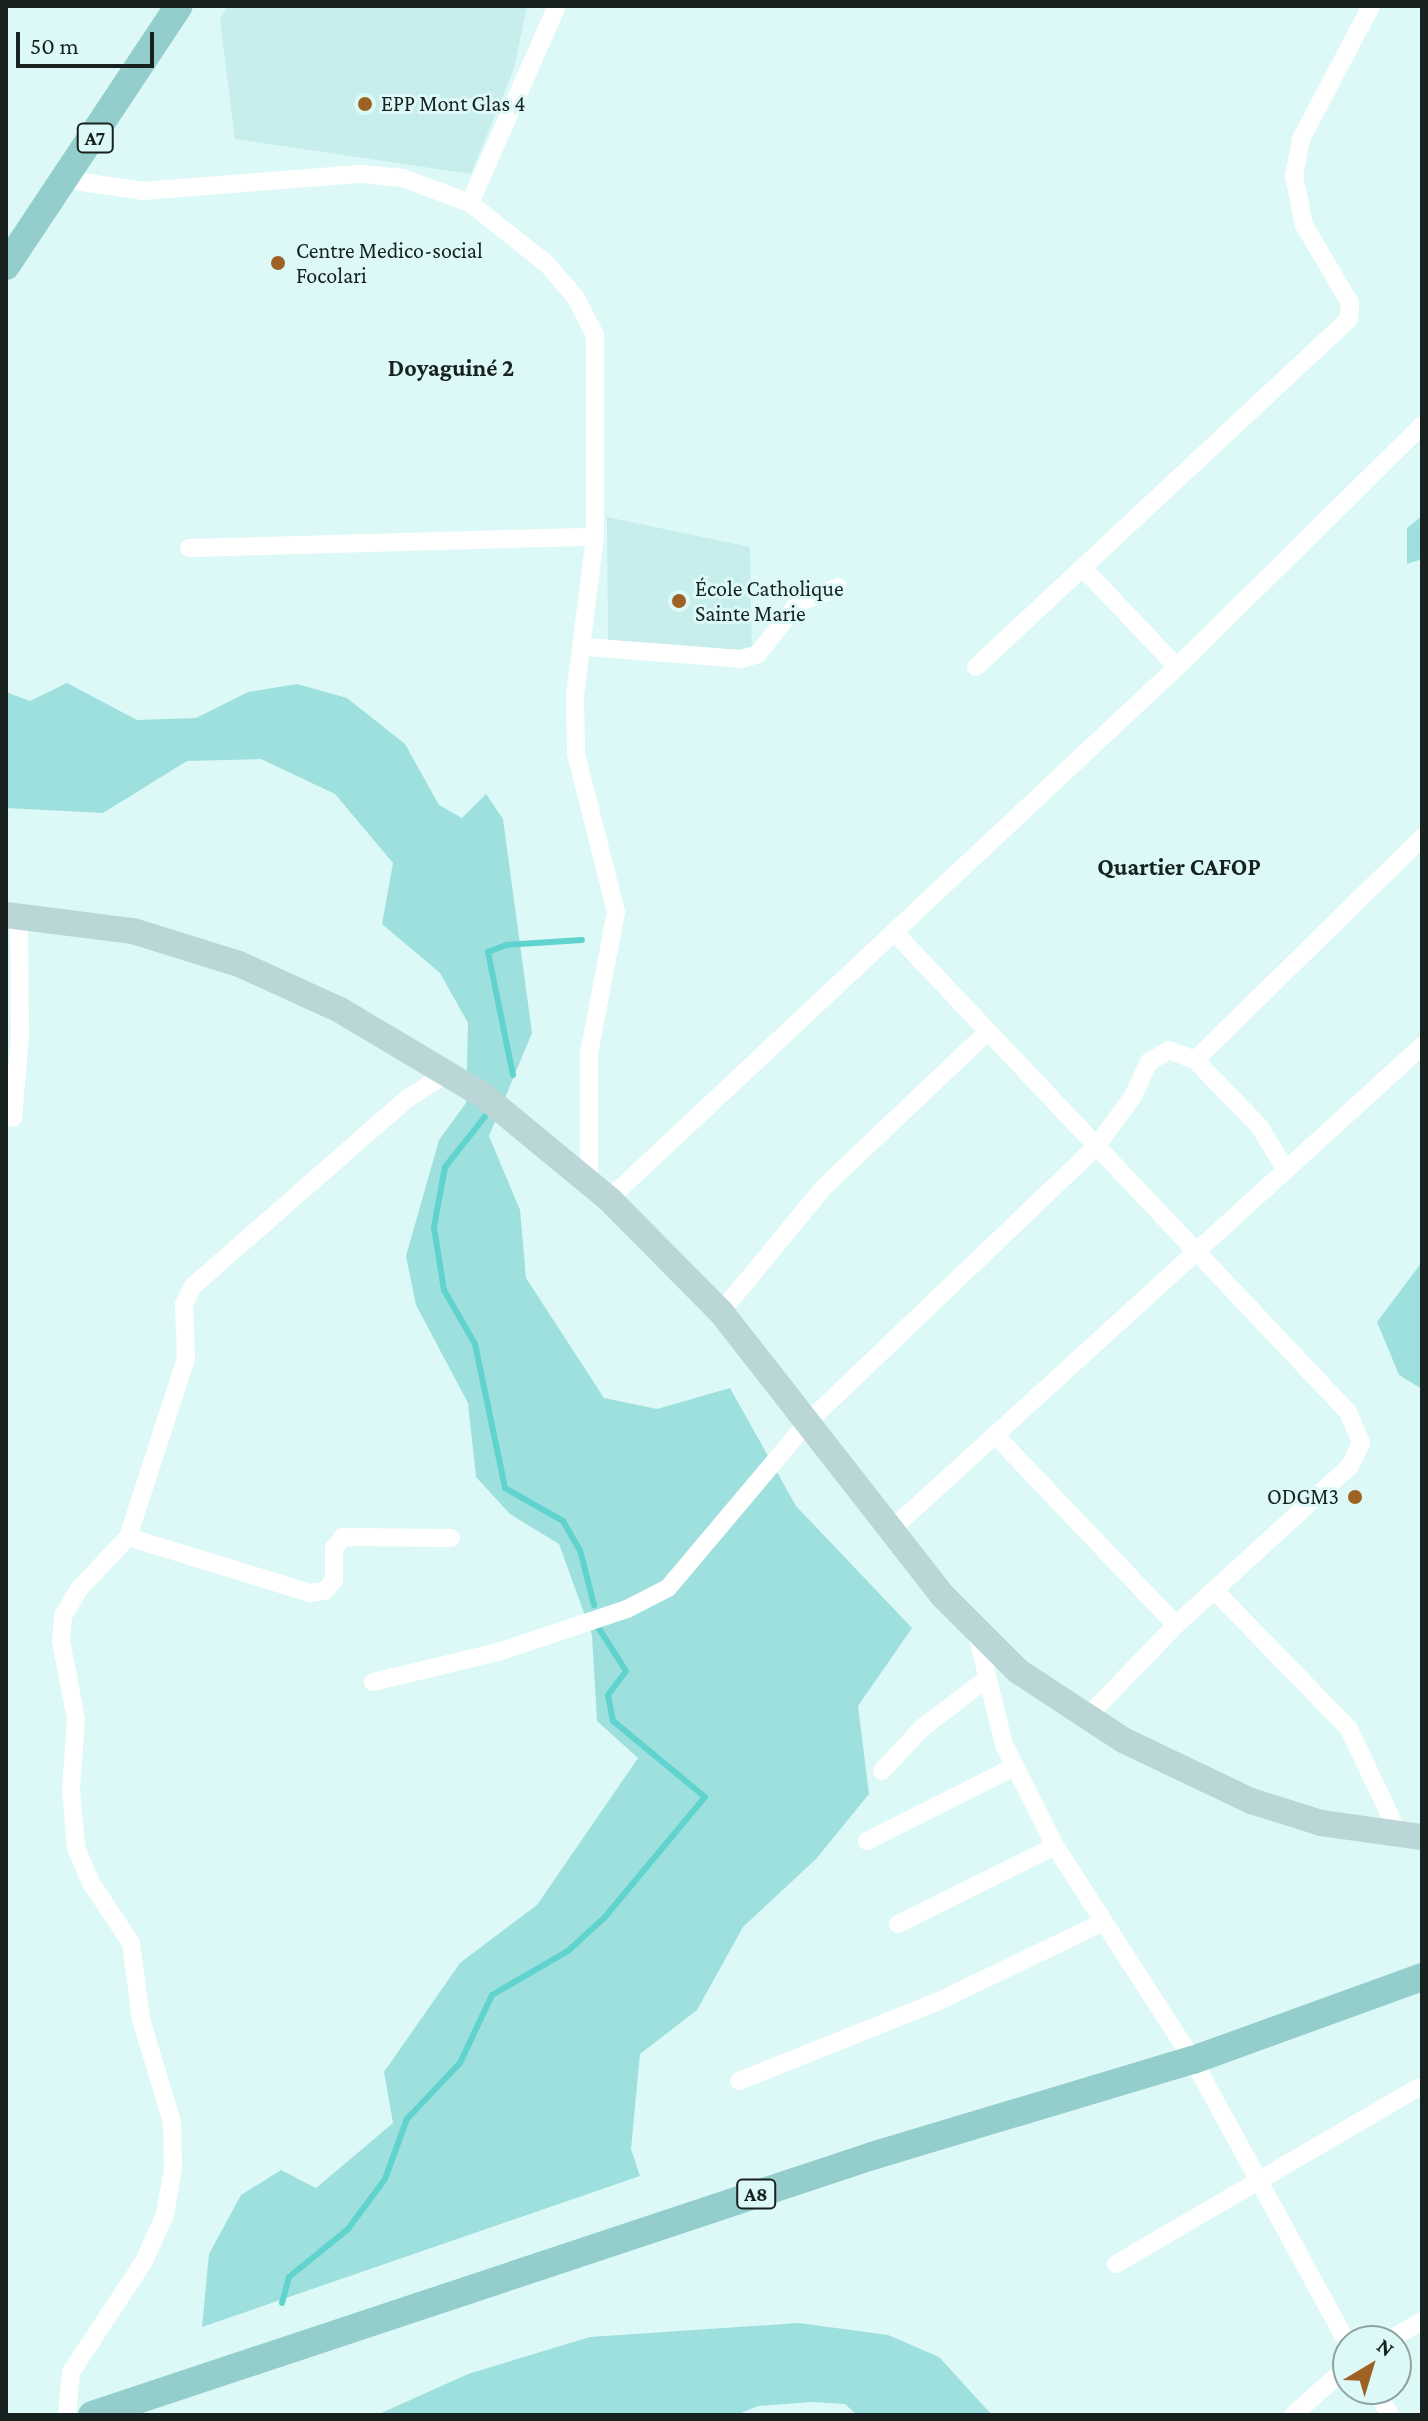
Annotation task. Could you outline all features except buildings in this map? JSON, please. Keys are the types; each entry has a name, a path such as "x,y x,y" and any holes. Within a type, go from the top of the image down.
{"main road":[{"name":"A7","path":"6,266 68,180 179,6"},
{"name":"A8","path":"92,2415 843,2166 1193,2060 1422,1977"}],"street":[{"path":"470,203 557,6"},
{"path":"976,667 1349,319 1350,303 1304,225 1294,176 1301,139 1371,6"},
{"path":"68,180 143,191 361,174 403,178 470,203 547,264 576,298 595,335 595,537 586,647 575,695 576,754 610,869 616,912 589,1053 599,1190"},
{"path":"599,1190 896,934 1177,667 1422,425"},
{"path":"189,548 595,537"},
{"path":"1084,569 1177,667"},
{"path":"586,647 741,659 758,654 798,603 838,587"},
{"path":"1195,1060 1419,846"},
{"path":"13,1118 20,1036 12,915 133,931 239,964 340,1010 448,1073 599,1190 721,1312 977,1634 1018,1671 1086,1718 1251,1801 1321,1823 1410,1836"},
{"path":"896,934 1195,1255 1348,1412 1361,1443 1350,1466 1176,1625 1086,1718"},
{"path":"721,1312 825,1186 986,1033"},
{"path":"893,1528 1422,1046"},
{"path":"373,1682 498,1652 627,1609 668,1588 807,1423 1095,1148 1133,1096 1149,1062 1169,1050 1195,1060 1260,1127 1285,1169"},
{"path":"67,2415 71,2372 143,2263 165,2215 173,2168 170,2110 141,2019 131,1943 91,1883 72,1820 78,1757 61,1641 63,1616 79,1589 128,1537 186,1359 184,1304 193,1286 408,1098 448,1073"},
{"path":"996,1436 1176,1625"},
{"path":"128,1537 310,1593 325,1591 334,1580 334,1548 343,1537 451,1538"},
{"path":"1214,1590 1349,1729 1410,1836"},
{"path":"977,1634 985,1680 1014,1767 1055,1846 1193,2060 1257,2184 1337,2325"},
{"path":"882,1771 922,1728 985,1680"},
{"path":"867,1841 1014,1767"},
{"path":"898,1924 1055,1846"},
{"path":"739,2081 939,2001 1103,1922"},
{"path":"1116,2264 1417,2088"},
{"path":"1293,2415 1332,2380"}],"shaded area":[{"name":"EPP Mont Glas 4","path":"228,6 527,6 514,69 471,174 235,139 220,19"},
{"path":"1422,516 1422,559 1407,564 1407,528"},
{"name":"École Catholique Sainte Marie","path":"607,517 750,547 752,651 608,640"},
{"path":"67,683 137,720 196,718 248,692 297,684 347,698 405,744 439,805 462,818 486,794 503,819 532,1033 489,1136 520,1210 526,1278 604,1398 657,1409 730,1388 796,1506 912,1628 858,1706 869,1794 816,1859 743,1927 697,2010 640,2054 631,2149 640,2176 202,2327 209,2254 241,2195 281,2170 316,2188 393,2123 384,2072 460,1963 537,1905 638,1758 597,1721 592,1635 559,1544 510,1514 476,1477 468,1403 416,1305 406,1256 439,1140 466,1103 468,1023 440,973 382,924 393,863 335,794 261,759 187,761 103,813 6,808 6,692 30,701"},
{"path":"1422,1262 1422,1389 1399,1375 1377,1322"},
{"path":"799,2323 888,2335 939,2357 992,2415 857,2415 845,2404 813,2402 758,2406 736,2415 377,2415 468,2374 590,2337"}],"waterway":[{"path":"513,1075 488,952 506,945 582,940"},
{"path":"487,1114 445,1167 434,1227 444,1290 475,1344 505,1488 563,1521 580,1550 594,1605"},
{"path":"282,2303 289,2277 348,2229 385,2179 407,2119 460,2063 492,1995 568,1951 605,1917 705,1797 613,1721 608,1695 626,1671 598,1627"}],"place":[{"name":"EPP Mont Glas 4","path":"365,104"},
{"name":"Centre Medico-social Focolari","path":"278,263"},
{"name":"École Catholique Sainte Marie","path":"679,601"},
{"name":"ODGM3","path":"1355,1497"}],"district":[{"name":"Doyaguiné 2","path":"451,368"},
{"name":"Quartier CAFOP","path":"1179,867"}]}
